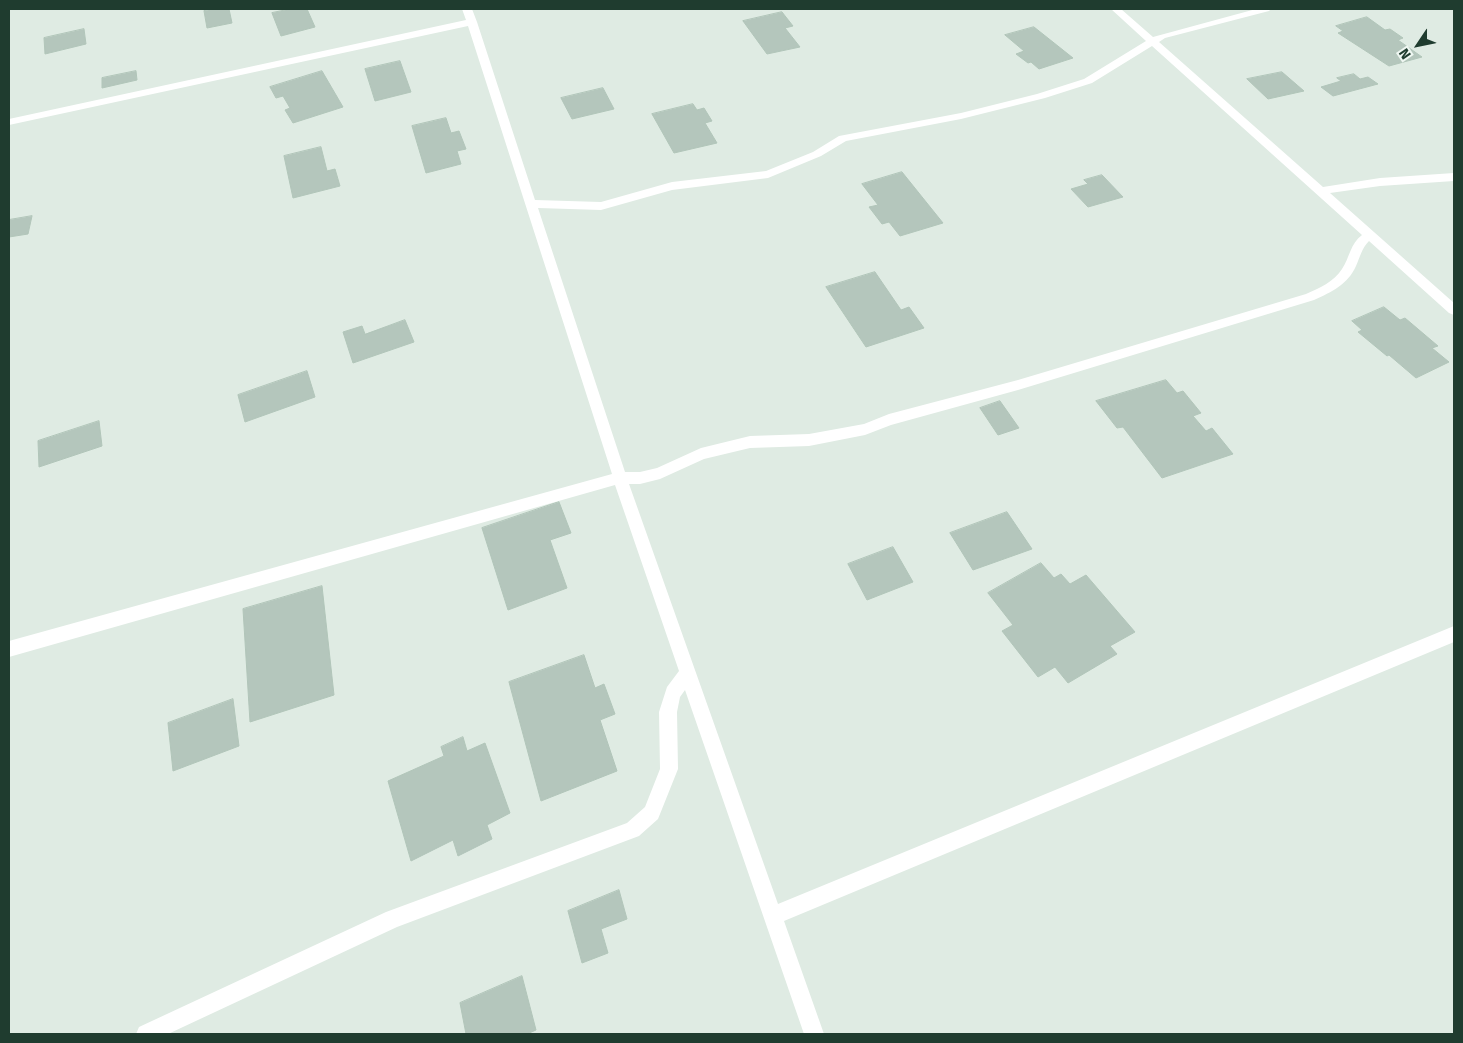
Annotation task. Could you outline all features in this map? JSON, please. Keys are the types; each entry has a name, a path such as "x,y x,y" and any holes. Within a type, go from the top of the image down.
{"street":[{"path":"1116,9 1454,310"},
{"path":"531,204 601,206 672,186 768,174 817,154 843,138 961,116 1041,96 1088,81 1152,41 1172,33 1266,9"},
{"path":"9,122 470,15 620,478 814,1034"},
{"path":"1321,191 1380,182 1454,177"},
{"path":"9,649 620,478 640,478 660,473 701,454 750,442 809,440 866,430 889,420 1018,385 1310,297 1336,283 1346,274 1359,241 1370,235"},
{"path":"772,916 1454,634"},
{"path":"146,1034 393,919 633,830 652,813 669,769 668,712 673,693 688,672"}],"building":[{"path":"229,9 232,23 207,28 204,11"},
{"path":"290,9 307,9 315,27 281,36 272,13"},
{"path":"782,12 793,26 785,28 800,47 767,54 743,21"},
{"path":"1367,17 1385,30 1390,29 1403,38 1398,40 1422,57 1389,66 1338,33 1343,31 1336,26"},
{"path":"1034,27 1073,58 1039,69 1016,54 1024,51 1005,35"},
{"path":"84,29 86,44 45,54 44,38"},
{"path":"400,61 411,92 375,101 365,69"},
{"path":"136,71 137,80 102,88 102,78"},
{"path":"322,71 343,107 293,123 285,110 290,108 283,96 276,98 270,87"},
{"path":"1282,72 1304,91 1268,99 1247,79"},
{"path":"1354,74 1360,79 1368,77 1378,84 1333,96 1321,87 1341,81 1337,78"},
{"path":"603,88 614,109 572,119 561,98"},
{"path":"693,104 697,110 704,108 712,121 705,123 717,143 674,153 652,114"},
{"path":"446,118 451,133 459,131 466,149 457,151 461,164 426,173 412,126"},
{"path":"321,147 327,171 335,169 340,186 293,198 284,156"},
{"path":"902,172 943,223 900,236 889,222 882,224 869,207 878,205 862,184"},
{"path":"1102,175 1123,197 1088,207 1071,189 1088,184 1084,180"},
{"path":"32,216 28,234 9,237 9,220"},
{"path":"875,272 901,310 909,307 924,328 866,347 826,287"},
{"path":"1384,307 1400,320 1405,318 1438,346 1432,348 1449,362 1416,378 1358,332 1362,330 1352,321"},
{"path":"405,320 414,342 353,363 343,332 362,326 365,334"},
{"path":"307,371 315,397 245,422 238,395"},
{"path":"1166,380 1177,393 1183,391 1201,413 1193,416 1206,431 1212,428 1233,454 1162,478 1123,427 1117,428 1096,401"},
{"path":"1000,401 1019,428 998,435 980,408"},
{"path":"99,421 102,446 39,467 38,441"},
{"path":"559,502 571,533 550,540 567,588 508,610 482,528"},
{"path":"1007,512 1032,549 973,570 950,533"},
{"path":"893,547 913,582 867,600 848,564"},
{"path":"1041,563 1054,578 1061,574 1070,584 1086,575 1135,632 1110,646 1117,654 1068,683 1055,667 1038,677 1002,631 1013,625 988,593"},
{"path":"322,586 334,695 250,722 243,609"},
{"path":"584,655 595,688 604,684 615,714 600,720 617,771 541,801 509,682"},
{"path":"233,699 239,746 173,771 168,723"},
{"path":"463,737 467,751 485,743 510,813 487,825 492,839 458,856 453,840 411,861 388,781 444,756 441,747"},
{"path":"619,890 627,919 601,929 608,953 582,963 568,911"},
{"path":"522,976 536,1030 527,1034 466,1034 460,1003"}]}
